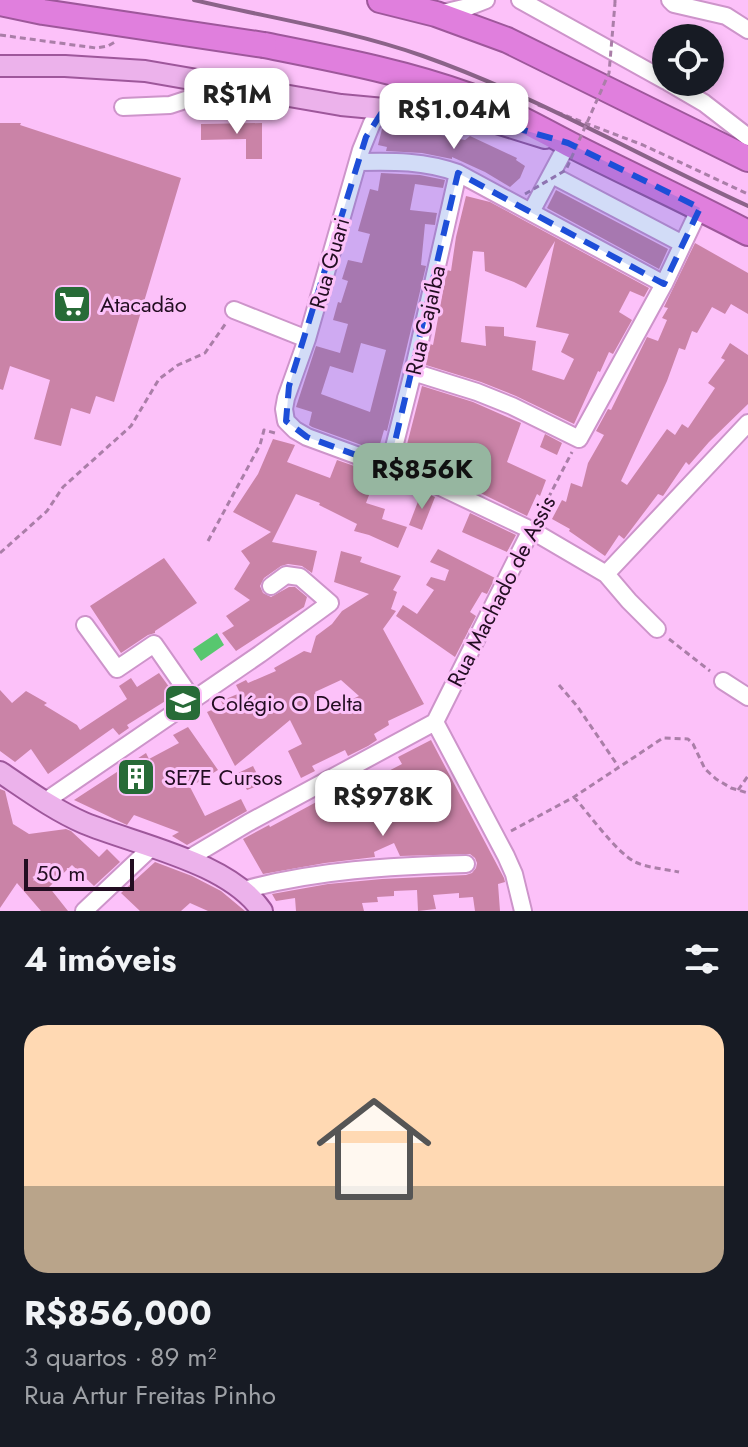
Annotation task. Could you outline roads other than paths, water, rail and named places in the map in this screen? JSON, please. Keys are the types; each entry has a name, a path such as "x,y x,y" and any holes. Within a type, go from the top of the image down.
{"highway":[{"path":"380,0 436,14 507,40 748,159"},
{"path":"0,3 264,45 428,82 507,111 748,233"}],"main road":[{"path":"0,66 104,67 145,71 309,101 468,114 568,143"},
{"path":"0,772 44,802 85,823 221,875 243,890 262,911"}],"street":[{"path":"436,14 486,0"},
{"path":"520,0 652,73"},
{"path":"670,0 674,4 726,16 748,30"},
{"path":"123,107 170,105 228,86"},
{"path":"692,96 748,137"},
{"name":"Rua Guari","path":"384,109 372,123 358,162 307,339 289,386 281,428 295,430 389,467"},
{"path":"531,212 568,143"},
{"path":"358,162 422,162 458,173 664,284"},
{"name":"Rua Cajaíba","path":"389,467 458,173"},
{"path":"552,175 683,244"},
{"path":"413,372 500,401 579,439 664,284 700,208"},
{"path":"234,310 307,339"},
{"path":"606,574 748,423"},
{"path":"389,467 432,483 531,530 606,574 657,629"},
{"name":"Rua Machado de Assis","path":"435,722 531,530"},
{"path":"44,802 330,603 300,577 286,575 271,586"},
{"path":"85,625 117,669 154,644 193,700"},
{"path":"723,681 748,697"},
{"path":"186,860 435,722 514,874 523,911"},
{"path":"84,911 152,847"},
{"path":"243,890 349,869 466,864"}],"railway":[{"path":"194,0 338,32 423,56 506,89 748,206"}],"place":[{"name":"Atacadão","path":"72,304"},
{"name":"Colégio O Delta","path":"183,703"},
{"name":"SE7E Cursos","path":"136,777"}]}
